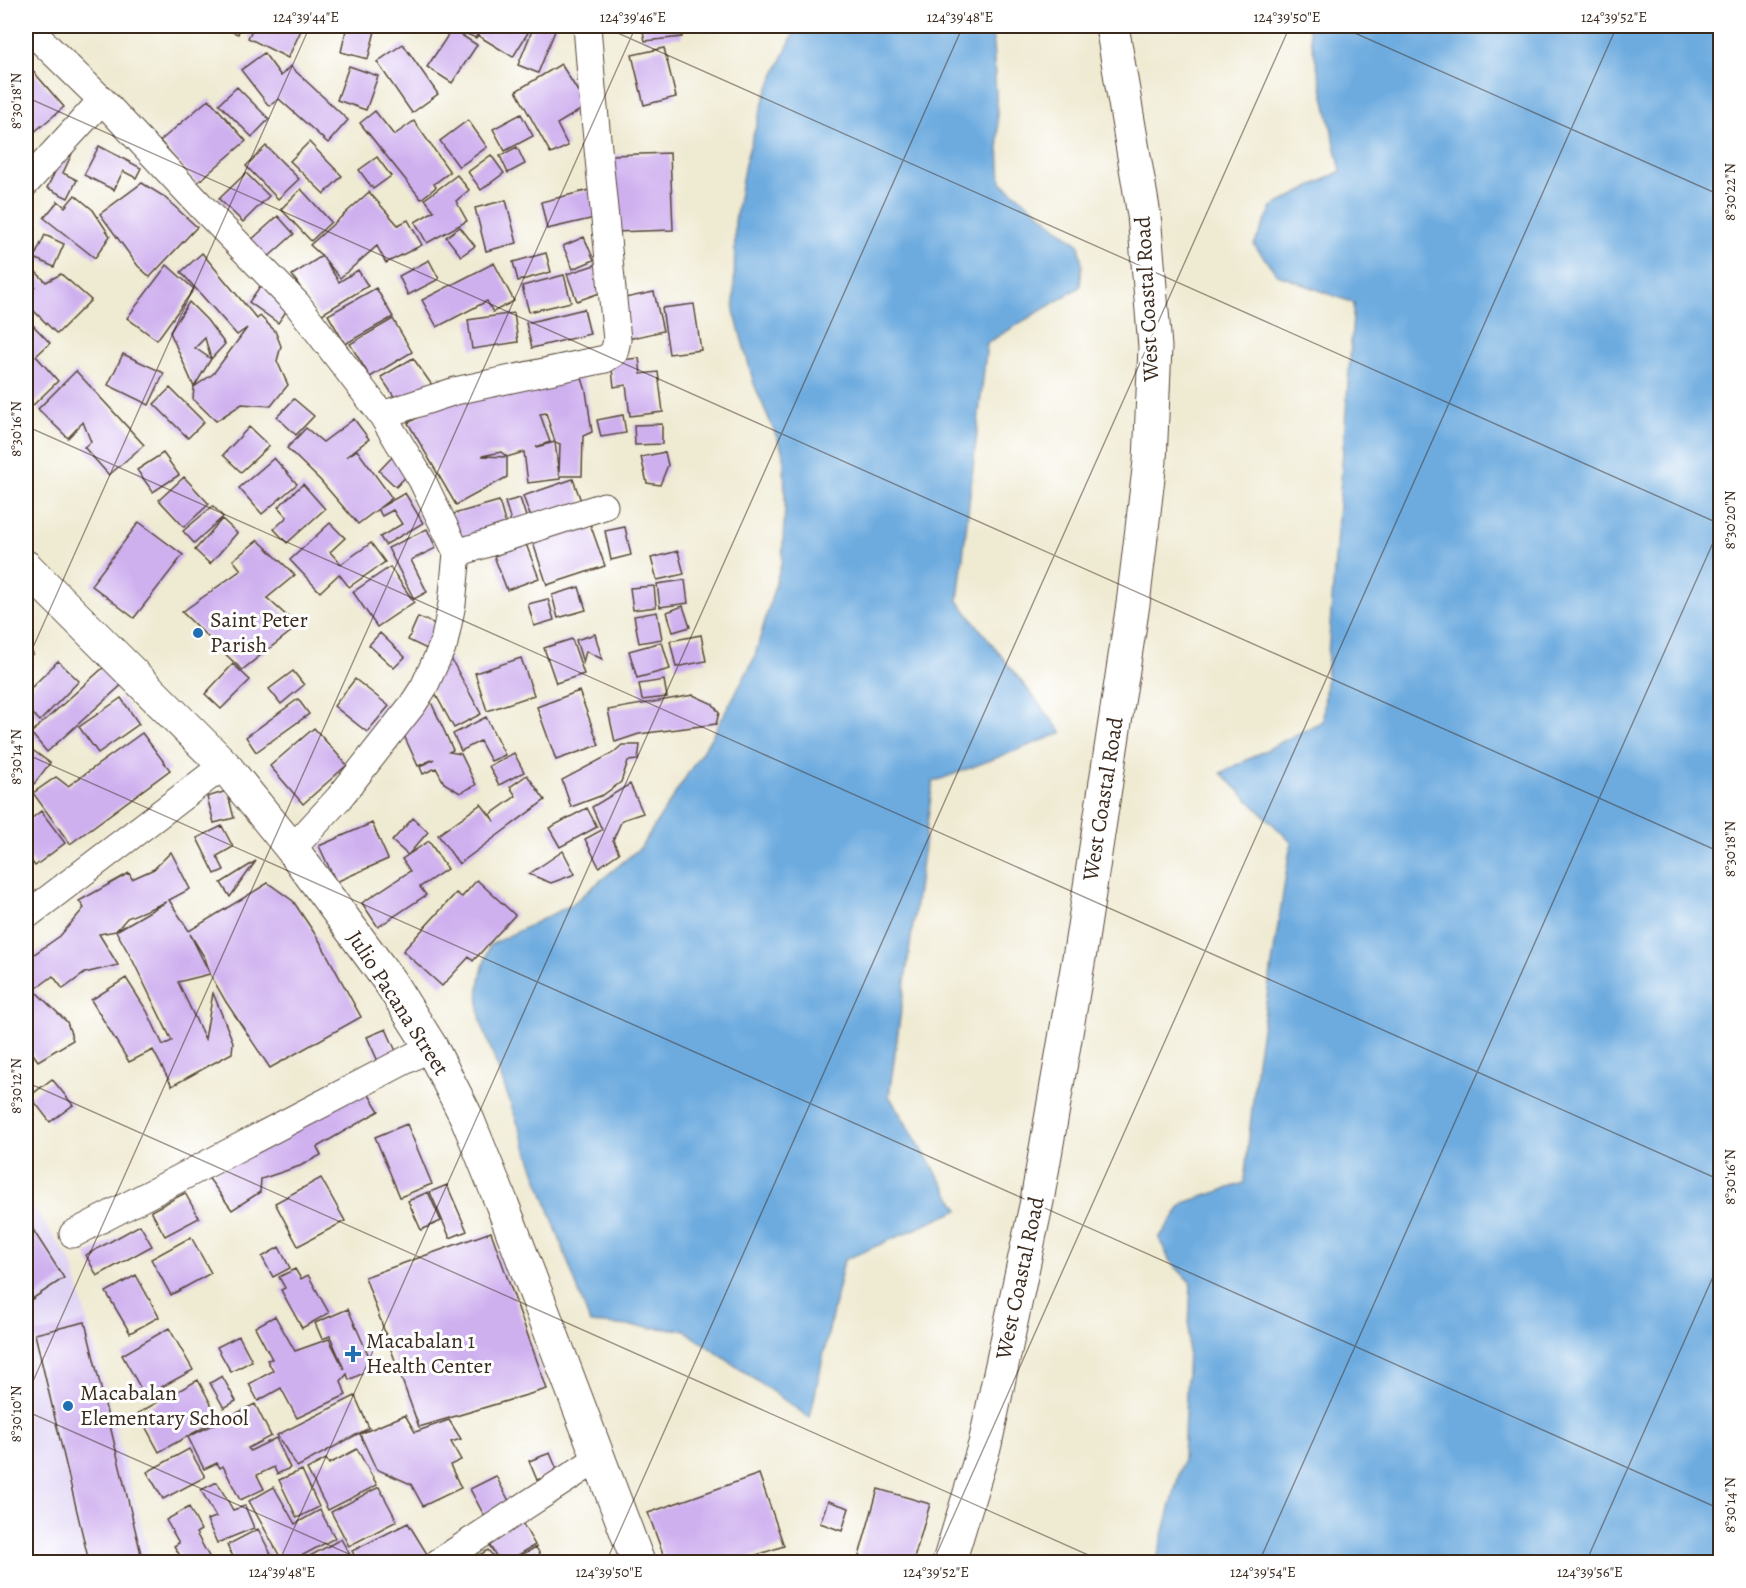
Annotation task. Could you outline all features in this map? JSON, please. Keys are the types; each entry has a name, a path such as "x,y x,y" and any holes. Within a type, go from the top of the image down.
{"main road":[{"name":"West Coastal Road","path":"949,1563 985,1444 1037,1201 1081,946 1133,604 1150,461 1155,347 1144,215 1112,26"},
{"name":"Julio Pacana Street","path":"26,567 224,765 292,849 390,982 431,1047 466,1118 502,1204 638,1563"}],"street":[{"path":"26,26 102,100 297,304 382,415 422,480 457,554 452,604 444,643 424,687 339,798 292,849"},
{"path":"382,415 455,391 605,359 614,353 617,339 587,26"},
{"path":"26,183 102,100"},
{"path":"457,554 604,506"},
{"path":"26,916 224,765"},
{"path":"73,1234 431,1047"},
{"path":"439,1562 597,1459"}],"shaded area":[{"name":"Macabalan Elementary School","path":"26,1196 72,1263 151,1562 31,1562 26,1548"}],"water":[{"path":"797,26 992,26 1001,182 1079,245 1082,265 1080,287 987,343 958,601 1062,733 933,782 889,1096 959,1210 844,1260 810,1418 684,1330 590,1323 481,1022 478,1001 481,974 490,945 571,905 641,847 714,733 754,659 782,561 785,505 784,454 754,384 734,311 735,221 745,163 765,96"},
{"path":"1308,26 1720,26 1720,1562 1156,1562 1183,1459 1191,1283 1170,1261 1159,1238 1184,1203 1244,1183 1257,1061 1291,842 1221,773 1323,721 1354,303 1278,275 1254,245 1272,207 1341,171"}],"building":[{"path":"218,26 241,26 238,34"},
{"path":"254,26 303,26 288,58 248,38"},
{"path":"347,26 375,31 368,59 341,52"},
{"path":"448,26 520,26 529,31 513,57 477,35 476,38"},
{"path":"534,26 557,26 538,73 518,65"},
{"path":"642,26 680,26 682,37 645,41"},
{"path":"452,29 477,45 452,83 427,67"},
{"path":"403,44 438,94 412,113 377,62"},
{"path":"664,48 676,97 644,105 632,55"},
{"path":"264,53 281,76 290,66 348,120 328,143 279,99 269,106 241,70"},
{"path":"26,63 64,107 27,138 26,137"},
{"path":"561,64 587,106 557,124 568,146 551,154 516,91"},
{"path":"349,66 378,76 366,110 337,100"},
{"path":"237,87 269,119 252,137 219,104"},
{"path":"209,99 246,141 197,183 160,141"},
{"path":"375,111 394,135 414,121 450,172 434,184 436,187 421,199 360,123"},
{"path":"521,114 533,136 505,151 493,129"},
{"path":"468,120 487,147 459,167 440,141"},
{"path":"309,142 342,176 324,194 290,161"},
{"path":"99,146 141,168 136,178 123,171 114,190 84,175"},
{"path":"266,146 299,179 278,199 246,166"},
{"path":"75,147 63,173 77,180 68,198 47,188 58,166"},
{"path":"517,147 525,164 508,173 500,156"},
{"path":"670,153 673,230 614,232 611,155"},
{"path":"491,155 504,173 481,190 468,172"},
{"path":"377,157 391,176 373,189 359,170"},
{"path":"246,173 269,196 243,222 219,199"},
{"path":"457,175 469,190 456,201 467,221 427,243 415,222 434,211 425,199"},
{"path":"142,183 163,196 197,227 150,277 138,266 100,214"},
{"path":"301,189 331,222 311,241 281,209"},
{"path":"593,189 599,217 547,229 541,202"},
{"path":"369,192 398,225 408,220 422,245 386,263 377,246 340,278 310,245"},
{"path":"75,195 93,210 110,236 95,258 44,218 58,201 65,207"},
{"path":"506,200 517,243 486,251 475,208"},
{"path":"278,216 294,234 266,259 250,241"},
{"path":"460,227 475,246 461,256 446,237"},
{"path":"45,235 64,244 54,267 34,258"},
{"path":"584,237 594,260 573,269 563,246"},
{"path":"202,253 257,319 260,316 275,331 281,346 277,361 288,385 271,406 242,404 216,421 193,399 194,387 213,374 247,328 237,335 181,272"},
{"path":"546,253 551,272 518,281 513,262"},
{"path":"322,256 339,282 358,270 368,286 319,316 292,275"},
{"path":"429,260 439,279 408,295 399,276"},
{"path":"26,262 46,282 61,274 91,300 57,334 26,303 35,286 26,296"},
{"path":"494,263 514,301 493,312 487,301 437,327 422,300"},
{"path":"601,263 611,289 577,301 567,274"},
{"path":"167,265 194,289 157,340 127,318"},
{"path":"564,275 571,302 529,312 522,286"},
{"path":"261,285 290,306 278,323 249,302"},
{"path":"376,288 393,317 345,344 328,315"},
{"path":"654,292 663,331 628,339 620,299"},
{"path":"189,302 207,320 225,344 211,359 194,387 170,332","holes":["205,338 211,359 195,348"]},
{"path":"694,304 701,350 669,354 662,308"},
{"path":"584,309 590,334 532,348 526,323"},
{"path":"514,313 518,342 472,349 468,320"},
{"path":"26,318 50,343 36,356 58,381 26,412"},
{"path":"393,319 412,352 370,377 350,344"},
{"path":"123,354 164,373 149,405 108,385"},
{"path":"413,358 439,395 401,407 381,377"},
{"path":"639,358 641,374 658,372 663,412 630,416 626,385 614,387 611,361"},
{"path":"76,371 144,445 109,475 84,447 91,442 83,422 68,438 38,409"},
{"path":"581,375 586,391 592,432 583,436 582,476 560,476 560,479 528,483 524,452 507,457 507,477 456,505 408,423 444,402 494,396","holes":["546,413 555,442 536,447 550,442 540,414","555,442 560,444 559,475","501,452 507,457 482,456"]},
{"path":"170,388 204,422 188,438 154,404"},
{"path":"294,399 314,416 296,435 277,417"},
{"path":"623,415 626,433 601,437 597,420"},
{"path":"354,419 369,439 346,457 357,450 392,498 379,508 405,493 423,523 385,545 380,537 402,524 393,510 382,516 378,509 358,524 320,480 287,448 306,428 323,442"},
{"path":"662,424 662,444 635,445 634,425"},
{"path":"249,427 269,446 241,472 223,455"},
{"path":"665,452 668,465 660,485 647,483 641,457"},
{"path":"163,453 179,475 153,492 137,470"},
{"path":"396,453 413,469 396,487 379,471"},
{"path":"274,458 297,484 262,514 239,488"},
{"path":"184,477 209,504 184,527 159,500"},
{"path":"573,479 584,509 534,526 523,496"},
{"path":"303,484 325,509 287,543 274,529 287,517 278,507"},
{"path":"520,498 529,526 514,531 505,502"},
{"path":"499,501 509,536 460,549 450,515"},
{"path":"213,506 223,517 194,543 183,531"},
{"path":"222,519 237,533 210,564 195,550"},
{"path":"589,521 605,566 547,585 532,540"},
{"path":"139,522 183,555 134,618 91,585"},
{"path":"330,523 345,538 330,552 341,564 371,543 385,562 349,587 339,574 320,592 290,560"},
{"path":"625,527 631,555 611,560 605,531"},
{"path":"427,529 436,548 411,560 427,592 414,599 388,548"},
{"path":"258,540 295,575 267,598 298,626 242,670 182,612 241,570 233,560"},
{"path":"526,544 539,578 507,590 494,556"},
{"path":"678,551 684,574 657,580 651,558"},
{"path":"390,567 414,602 377,627 353,592"},
{"path":"685,580 688,603 660,607 657,584"},
{"path":"654,586 656,607 633,610 630,588"},
{"path":"579,587 586,610 558,618 552,595"},
{"path":"548,599 554,620 534,626 528,604"},
{"path":"683,606 690,627 673,632 667,612"},
{"path":"657,612 662,639 639,643 634,616"},
{"path":"418,617 440,626 431,651 408,640"},
{"path":"380,633 405,657 394,668 369,645"},
{"path":"595,634 602,659 586,651 583,663 576,640"},
{"path":"701,635 706,661 676,667 670,641"},
{"path":"572,639 584,674 556,683 544,648"},
{"path":"662,642 670,669 637,678 629,651"},
{"path":"26,646 33,653 26,661"},
{"path":"449,655 481,714 454,728 432,688"},
{"path":"521,658 534,695 487,711 475,673"},
{"path":"58,661 79,681 40,721 26,707 26,693"},
{"path":"233,664 250,680 221,709 205,694"},
{"path":"104,667 126,681 47,752 31,733"},
{"path":"293,671 304,685 281,704 269,689"},
{"path":"355,679 389,706 367,732 334,706"},
{"path":"664,680 667,697 642,700 639,684"},
{"path":"579,691 599,745 556,760 537,707"},
{"path":"693,695 713,704 719,713 716,724 639,734 615,742 608,710"},
{"path":"121,698 139,724 98,753 79,727"},
{"path":"298,699 309,714 256,752 246,737"},
{"path":"430,700 453,750 449,752 461,754 476,785 460,793 444,783 436,768 423,774 420,767 434,759 418,766 401,729"},
{"path":"486,717 505,755 491,761 480,741 461,751 453,734"},
{"path":"314,728 347,765 303,804 270,766"},
{"path":"142,733 170,770 70,844 33,793 56,777 68,786"},
{"path":"622,745 640,745 638,760 628,761 621,782 603,795 571,807 562,780 613,753"},
{"path":"27,746 50,763 34,784 26,777"},
{"path":"514,753 524,772 499,785 489,766"},
{"path":"527,775 545,800 459,864 438,835 481,804 495,822 491,814 516,796 510,787"},
{"path":"630,784 643,813 622,820 613,840 619,853 599,867 585,839 602,830 592,807"},
{"path":"227,791 234,818 214,823 207,797"},
{"path":"587,808 597,827 560,847 549,828"},
{"path":"41,811 65,843 35,866 26,854 26,823"},
{"path":"413,818 428,832 408,855 392,841"},
{"path":"372,823 388,859 336,882 319,846"},
{"path":"222,826 233,847 217,856 224,870 215,874 197,838"},
{"path":"429,841 447,869 420,887 426,895 378,927 362,903 410,871 402,859"},
{"path":"563,851 575,874 551,883 529,874"},
{"path":"171,852 190,889 169,900 189,931 268,883 293,901 319,940 361,1017 270,1068 210,974 178,982 205,1039 213,993 233,1042 232,1053 172,1086 153,1050 129,1062 91,1000 126,978 147,1011 163,1045 172,1041 116,931 99,934 118,965 85,973 63,989 53,976 34,990 67,1022 73,1040 38,1061 26,1044 26,960 60,936 84,908 79,901 129,873 132,879 154,869","holes":["166,902 116,931 127,918","190,934 205,958 210,974"]},
{"path":"256,861 230,897 221,883"},
{"path":"477,880 515,915 473,961 469,957 442,986 403,951 456,893 462,897"},
{"path":"386,1029 400,1060 381,1068 367,1037"},
{"path":"52,1079 73,1105 50,1122 30,1096"},
{"path":"364,1087 379,1111 317,1147 321,1155 300,1166 261,1179 260,1192 232,1210 207,1176"},
{"path":"407,1124 432,1184 400,1197 375,1137"},
{"path":"321,1178 345,1221 298,1246 275,1203"},
{"path":"447,1185 467,1231 450,1238 430,1192"},
{"path":"428,1192 441,1221 421,1230 408,1201"},
{"path":"185,1193 199,1218 165,1236 151,1211"},
{"path":"26,1219 64,1278 26,1303"},
{"path":"140,1225 152,1246 97,1276 86,1255"},
{"path":"491,1232 547,1389 419,1427 365,1277"},
{"path":"191,1237 211,1273 171,1295 151,1259"},
{"path":"279,1247 290,1268 273,1277 262,1257"},
{"path":"295,1269 301,1279 308,1275 329,1313 302,1328 281,1290 285,1288 279,1277"},
{"path":"136,1275 159,1317 130,1333 106,1292"},
{"path":"348,1309 374,1368 349,1380 347,1374 341,1381 346,1395 297,1418 281,1388 258,1401 249,1384 273,1371 267,1360 272,1359 255,1327 275,1316 295,1351 329,1339 344,1369 330,1336 322,1339 315,1323"},
{"path":"85,1322 143,1562 89,1562 35,1334"},
{"path":"169,1328 193,1370 145,1396 122,1355"},
{"path":"239,1336 252,1361 231,1372 217,1347"},
{"path":"222,1376 236,1401 224,1408 210,1383"},
{"path":"198,1380 219,1419 159,1452 138,1413"},
{"path":"355,1396 369,1428 297,1467 277,1435"},
{"path":"255,1404 271,1436 248,1448 250,1451 276,1438 290,1468 277,1474 274,1467 257,1475 264,1489 240,1500 223,1466 220,1468 217,1463 204,1469 188,1437"},
{"path":"405,1415 415,1432 449,1420 461,1439 451,1442 461,1460 450,1465 461,1488 423,1506 411,1484 376,1469 360,1434"},
{"path":"189,1449 205,1477 163,1499 147,1472"},
{"path":"357,1449 377,1485 328,1510 307,1469 326,1459 329,1464"},
{"path":"550,1453 558,1472 537,1480 529,1461"},
{"path":"302,1470 319,1507 297,1518 279,1480"},
{"path":"759,1474 784,1546 735,1562 666,1562 648,1513"},
{"path":"496,1476 511,1505 486,1519 470,1489"},
{"path":"217,1482 233,1510 245,1506 254,1528 217,1543 207,1520 216,1517 201,1490"},
{"path":"274,1487 295,1524 320,1510 335,1538 290,1562 283,1562 249,1501"},
{"path":"379,1487 397,1521 349,1546 331,1512"},
{"path":"878,1489 930,1504 913,1562 882,1562 859,1556"},
{"path":"828,1501 849,1508 842,1531 820,1523"},
{"path":"189,1507 201,1530 196,1533 212,1562 184,1562 174,1546 179,1543 166,1520"},
{"path":"520,1519 535,1545 507,1562 500,1562 486,1540"},
{"path":"408,1523 432,1562 358,1562 352,1551"},
{"path":"258,1529 275,1562 236,1562 227,1545"},
{"path":"341,1539 354,1562 299,1562"},
{"path":"536,1547 544,1562 509,1562"},
{"path":"488,1550 498,1562 478,1562 476,1557"}],"place":[{"name":"Saint Peter Parish","path":"198,633"},
{"name":"Macabalan 1 Health Center","path":"353,1354"},
{"name":"Macabalan Elementary School","path":"68,1406"}]}
